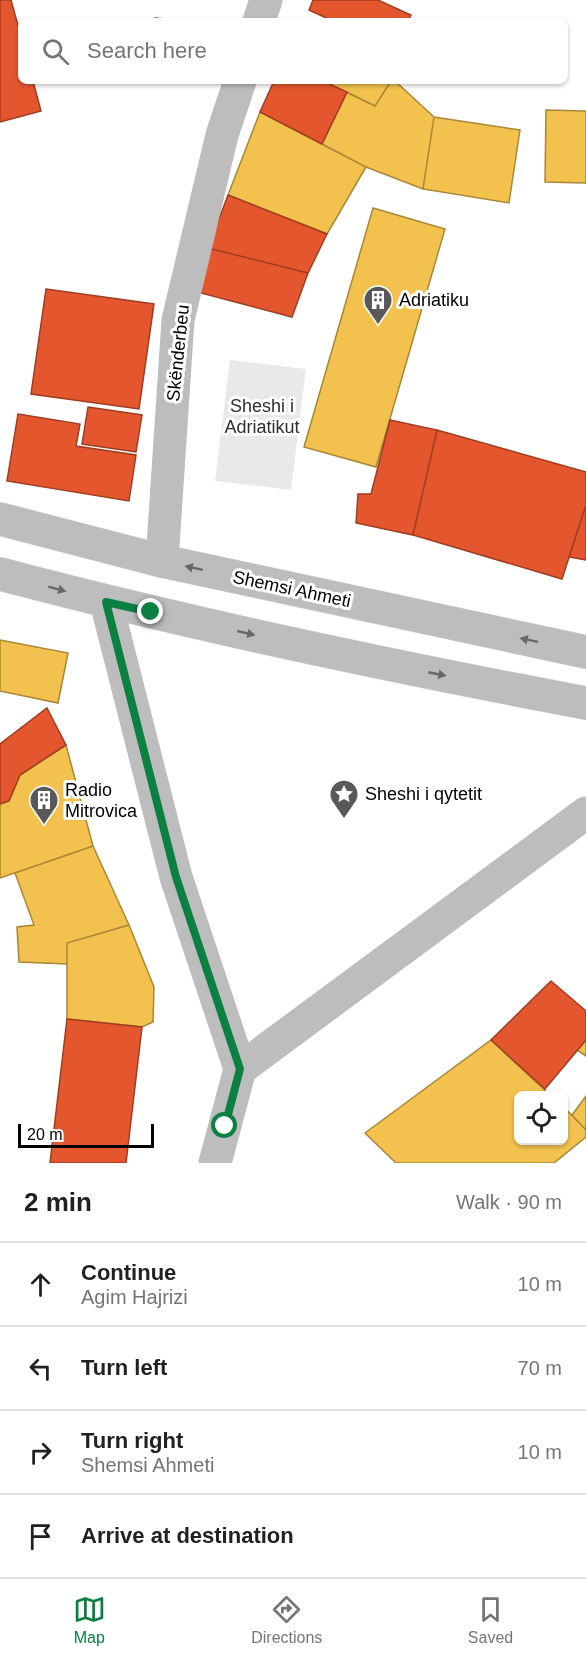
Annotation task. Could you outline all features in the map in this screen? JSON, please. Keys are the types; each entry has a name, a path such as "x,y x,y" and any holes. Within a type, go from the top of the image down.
{"street":[{"path":"260,18 266,0"},
{"name":"Skënderbeu","path":"162,561 178,320 222,135 239,84"},
{"name":"Shemsi Ahmeti","path":"0,519 162,561 586,652"},
{"path":"0,574 106,602 386,664 586,703"},
{"path":"106,602 176,877 240,1069 215,1163"},
{"path":"240,1069 586,813"}],"green space":[{"name":"Sheshi i Adriatikut","path":"230,360 306,369 291,490 215,481"}],"building: Homes":[{"path":"329,84 389,84 375,106"},
{"path":"389,84 398,84 434,117 423,189 366,167 322,144 347,92 375,106"},
{"path":"546,110 586,111 586,183 545,182"},
{"path":"260,112 366,167 327,234 228,195"},
{"path":"434,117 520,130 509,203 423,189"},
{"name":"Adriatiku","path":"373,208 445,229 376,467 304,447"},
{"path":"0,640 68,653 58,703 0,691"},
{"name":"Radio Mitrovica","path":"66,745 93,846 0,878 0,804 9,801 20,775"},
{"path":"93,846 129,925 67,943 67,964 19,962 17,927 34,925 15,873"},
{"path":"129,925 154,987 153,1022 142,1027 67,1019 67,943"},
{"path":"491,1040 546,1091 514,1091 514,1145 568,1145 568,1111 586,1130 586,1137 554,1163 396,1163 365,1133"},
{"path":"586,1040 586,1056 577,1050"},
{"path":"586,1096 586,1130 572,1115"}],"building: Shops":[{"path":"0,0 11,0 18,25 18,84 34,84 41,111 0,122"},
{"path":"313,0 378,0 411,15 410,18 326,18 309,10"},
{"path":"273,84 330,84 347,92 322,144 260,112"},
{"path":"228,195 327,234 308,273 208,248"},
{"path":"208,248 308,273 292,317 201,293"},
{"path":"46,289 154,304 139,409 31,394"},
{"path":"88,407 142,415 136,452 82,444"},
{"path":"18,414 80,424 76,446 136,455 129,501 7,481"},
{"path":"390,420 437,430 413,535 356,523 358,494 371,494"},
{"path":"437,430 586,472 586,505 562,579 413,535"},
{"path":"586,505 586,560 569,557"},
{"path":"47,708 66,745 20,775 9,801 0,804 0,744"},
{"path":"551,981 586,1011 586,1040 545,1089 491,1040"},
{"path":"67,1019 142,1027 126,1163 50,1163"}],"place":[{"name":"Adriatiku","path":"378,326"},
{"name":"Sheshi i qytetit","path":"344,820"},
{"name":"Radio Mitrovica","path":"44,826"}],"route":[{"path":"151,612 106,602 115,645 176,877 240,1069 225,1126"}]}
